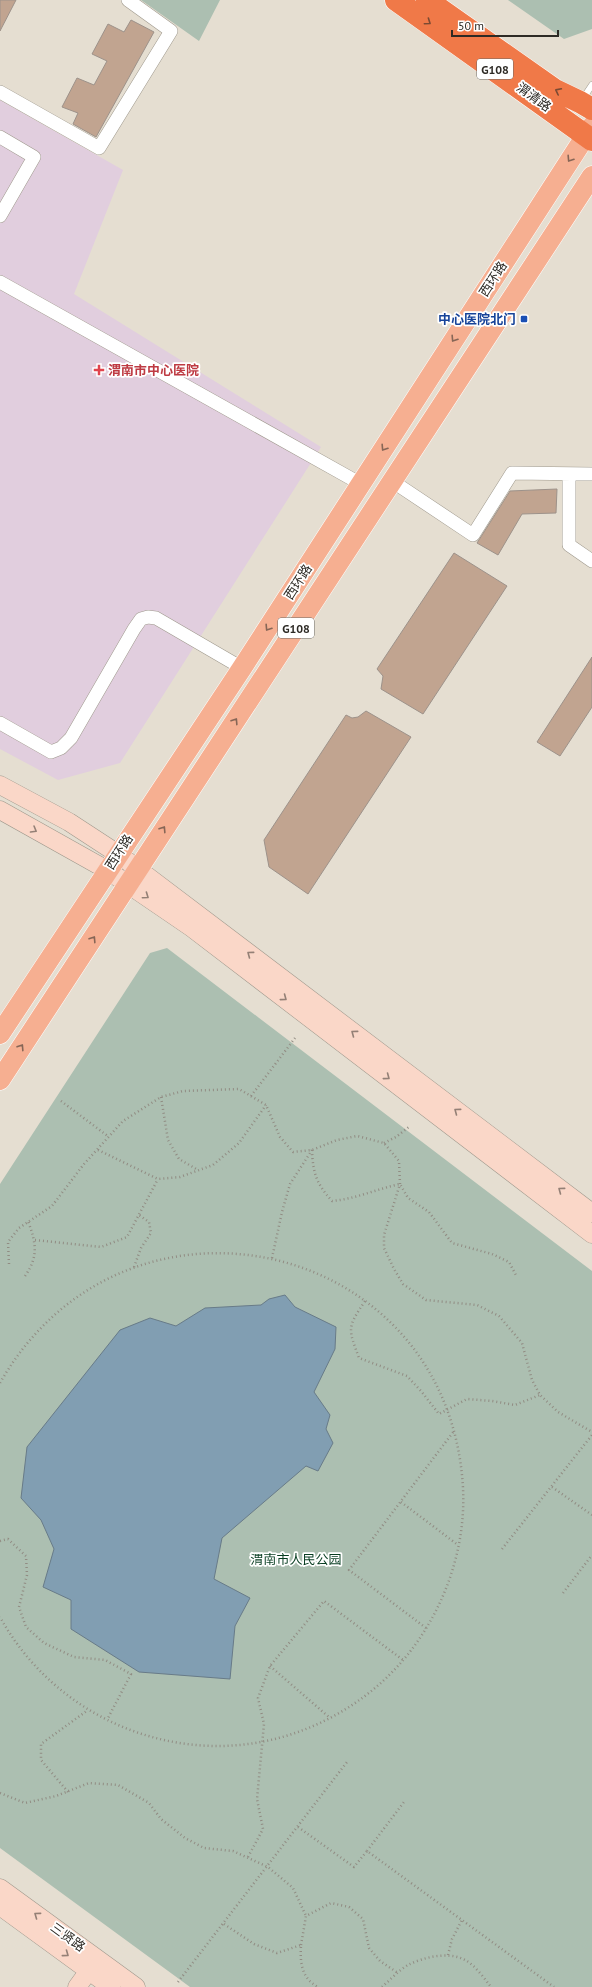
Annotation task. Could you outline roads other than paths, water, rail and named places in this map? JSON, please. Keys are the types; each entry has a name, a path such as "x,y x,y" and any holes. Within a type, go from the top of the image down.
{"highway":[{"name":"渭清路","path":"396,0 590,134"},
{"name":"渭清路","path":"427,0 555,90 588,99"}],"main road":[{"name":"西环路","path":"0,1034 242,668 590,134"},
{"name":"西环路","path":"0,1080 592,176"},
{"path":"0,785 69,822 118,854 133,876 192,928 592,1234"},
{"path":"0,810 107,870 133,876 592,1213"},
{"name":"三贤路","path":"0,1888 94,1965 111,1987"},
{"name":"三贤路","path":"0,1906 94,1965 136,1987"},
{"path":"77,1987 94,1965"}],"street":[{"path":"0,92 99,148 171,31 128,0"},
{"path":"0,137 34,157 0,216"},
{"path":"0,282 361,484"},
{"path":"392,482 473,535 512,473 592,474"},
{"path":"569,474 569,544 592,561"},
{"path":"0,723 51,752 61,748 71,738 134,629 141,619 148,617 156,618 174,627 242,668"}],"water":[{"path":"285,1295 295,1307 336,1327 335,1349 314,1392 330,1415 326,1429 333,1443 318,1471 306,1466 222,1538 214,1579 250,1598 235,1626 230,1679 139,1672 71,1629 71,1600 43,1587 54,1549 41,1520 21,1498 27,1447 120,1330 150,1318 176,1326 205,1308 261,1305 269,1299"}],"place":[{"name":"中心医院北门","path":"524,319"},
{"name":"渭南市中心医院","path":"99,370"}],"park label":[{"name":"渭南市人民公园","path":"296,1559"}]}
